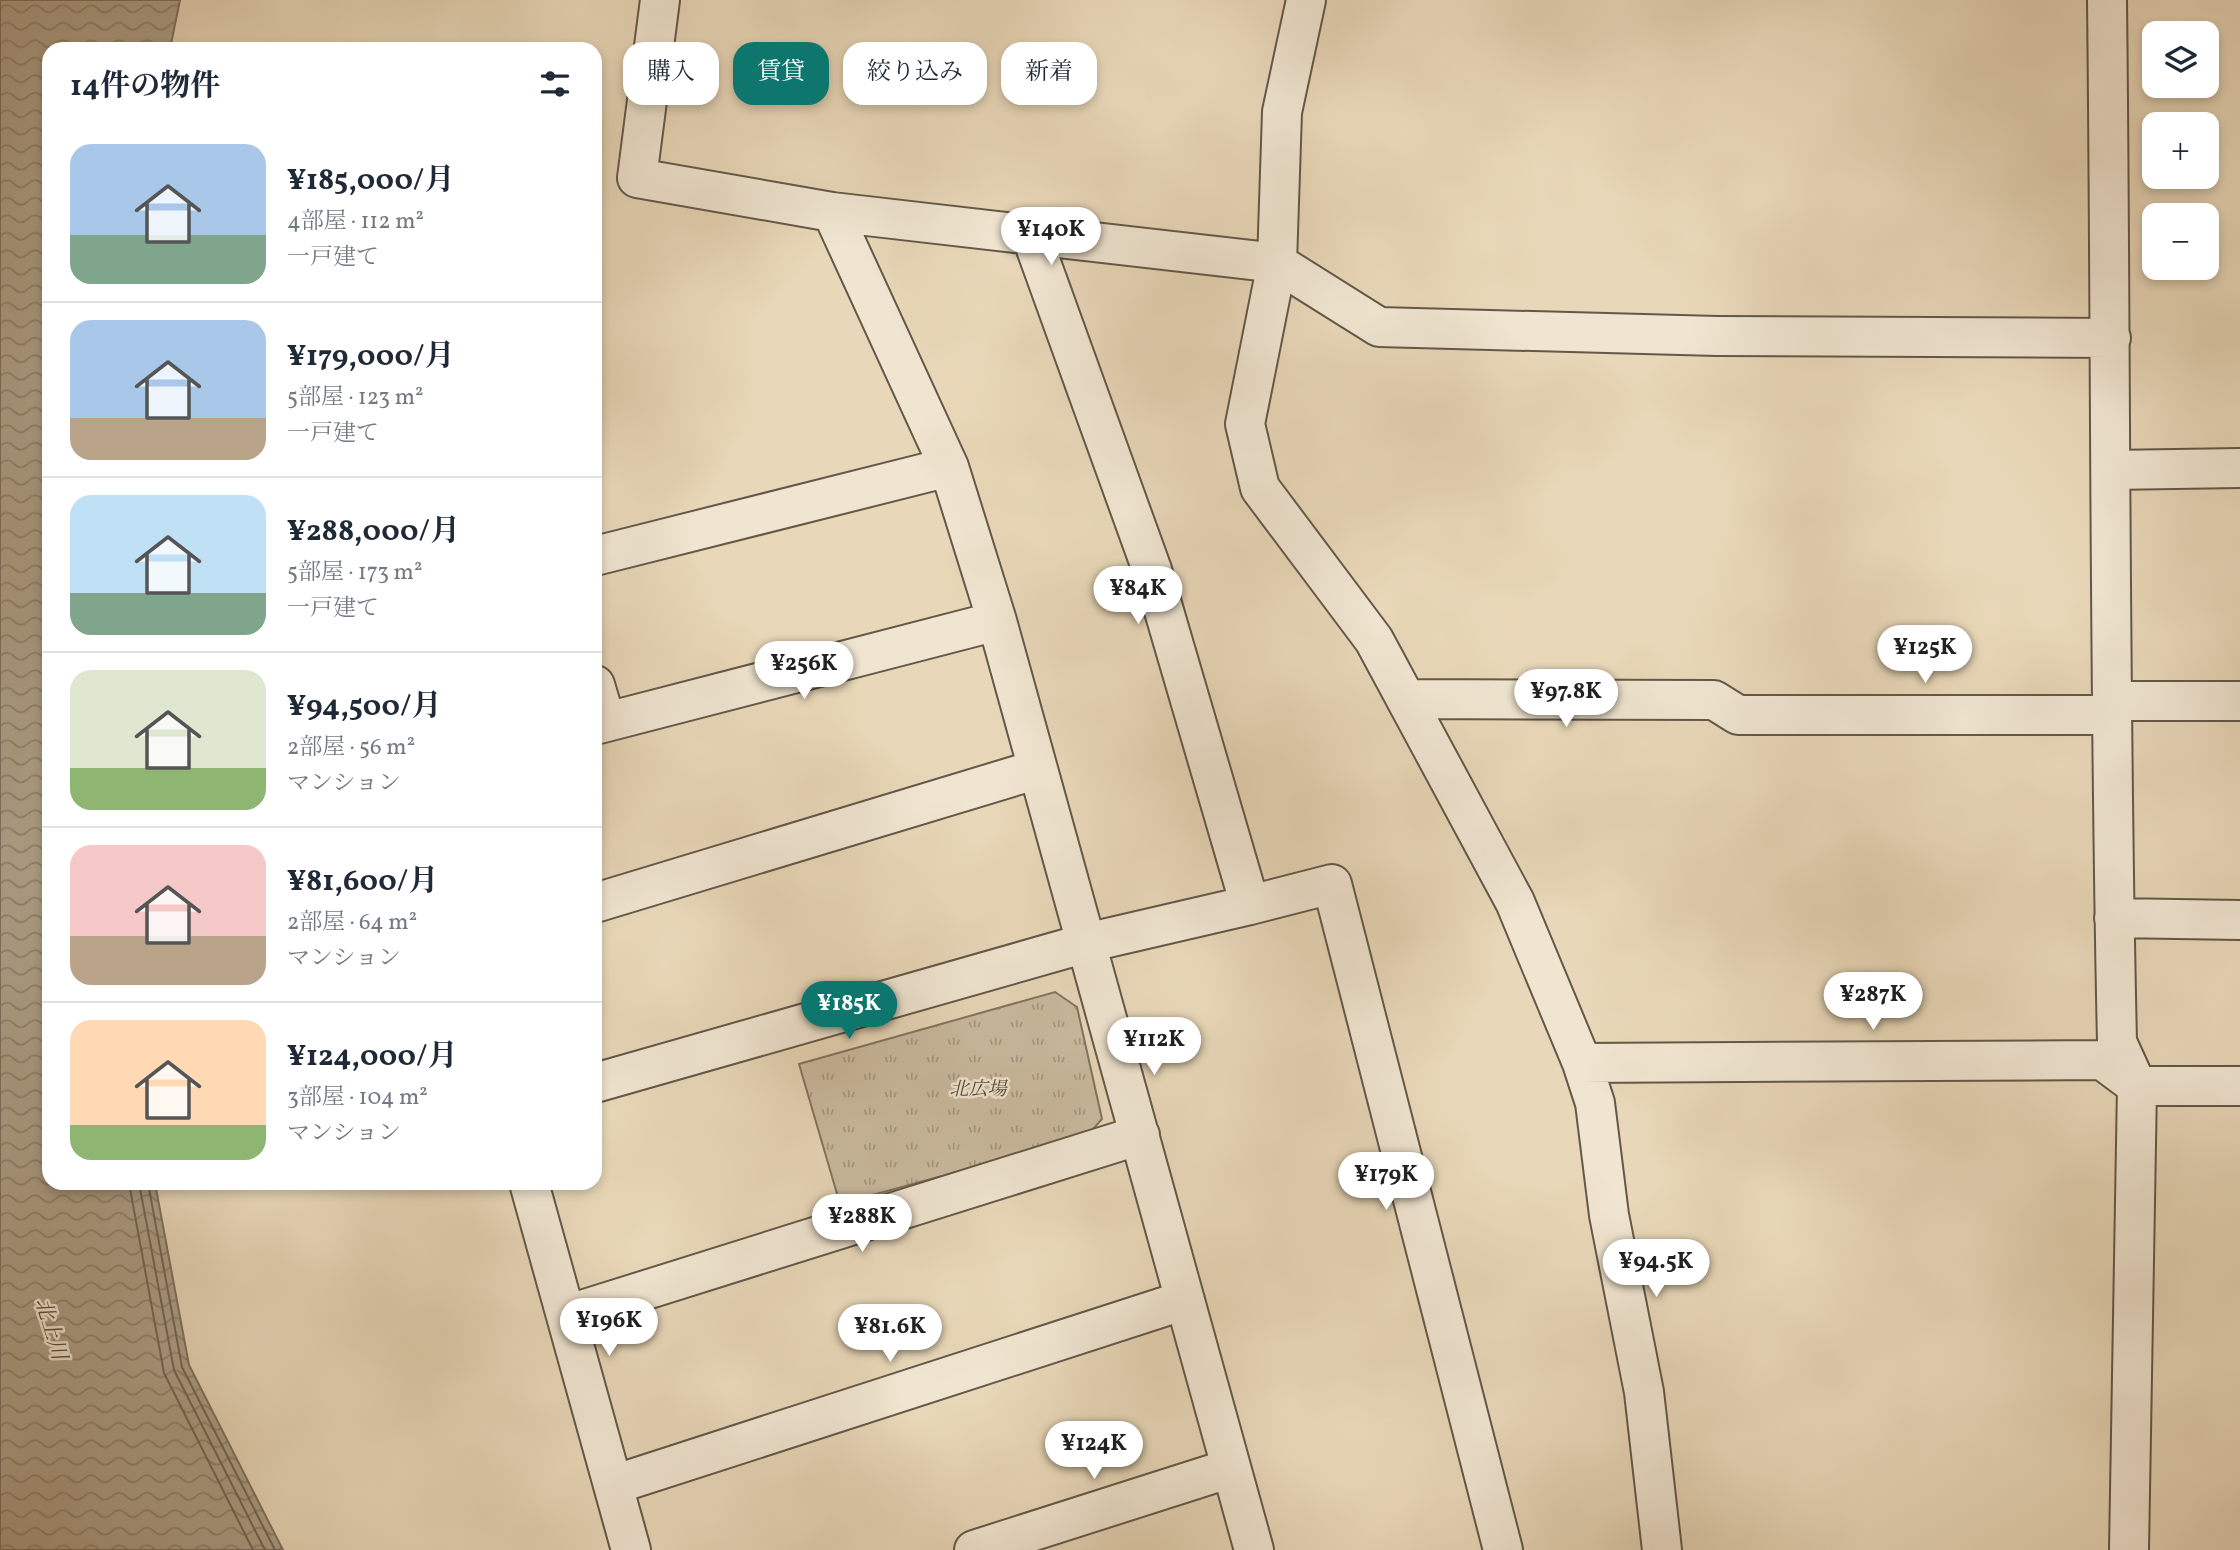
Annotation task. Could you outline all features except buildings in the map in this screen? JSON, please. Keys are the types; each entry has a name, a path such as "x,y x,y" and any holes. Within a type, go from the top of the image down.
{"street":[{"path":"660,0 637,178 832,212 1277,263 1379,327 1717,336 2111,338"},
{"path":"1306,0 1282,111 1277,263 1245,424 1260,488 1374,640 1515,902 1582,1063 1595,1102 1609,1215 1644,1392 1662,1550"},
{"path":"2106,0 2117,1042 2137,1086 2129,1550"},
{"path":"832,212 949,467 997,621 1254,1550"},
{"path":"1031,235 1152,570 1250,905"},
{"path":"602,554 949,467"},
{"path":"2111,470 2240,468"},
{"path":"602,722 997,621"},
{"path":"1406,699 1714,700 1738,715 2112,708 2240,701"},
{"path":"602,901 1038,769"},
{"path":"602,1081 1086,943 1332,884 1503,1550"},
{"path":"2114,918 2240,920"},
{"path":"1582,1063 2102,1060 2137,1086 2240,1086"},
{"path":"566,1315 1140,1135"},
{"path":"530,1190 631,1550"},
{"path":"613,1485 1185,1300"},
{"path":"974,1550 1231,1468"}],"green space":[{"name":"北広場","path":"1055,992 1077,1007 1102,1119 1087,1136 840,1204 799,1064"}],"water":[{"name":"北上川","path":"0,0 180,0 171,42 42,42 42,1190 156,1190 189,1365 283,1550 0,1550"}]}
